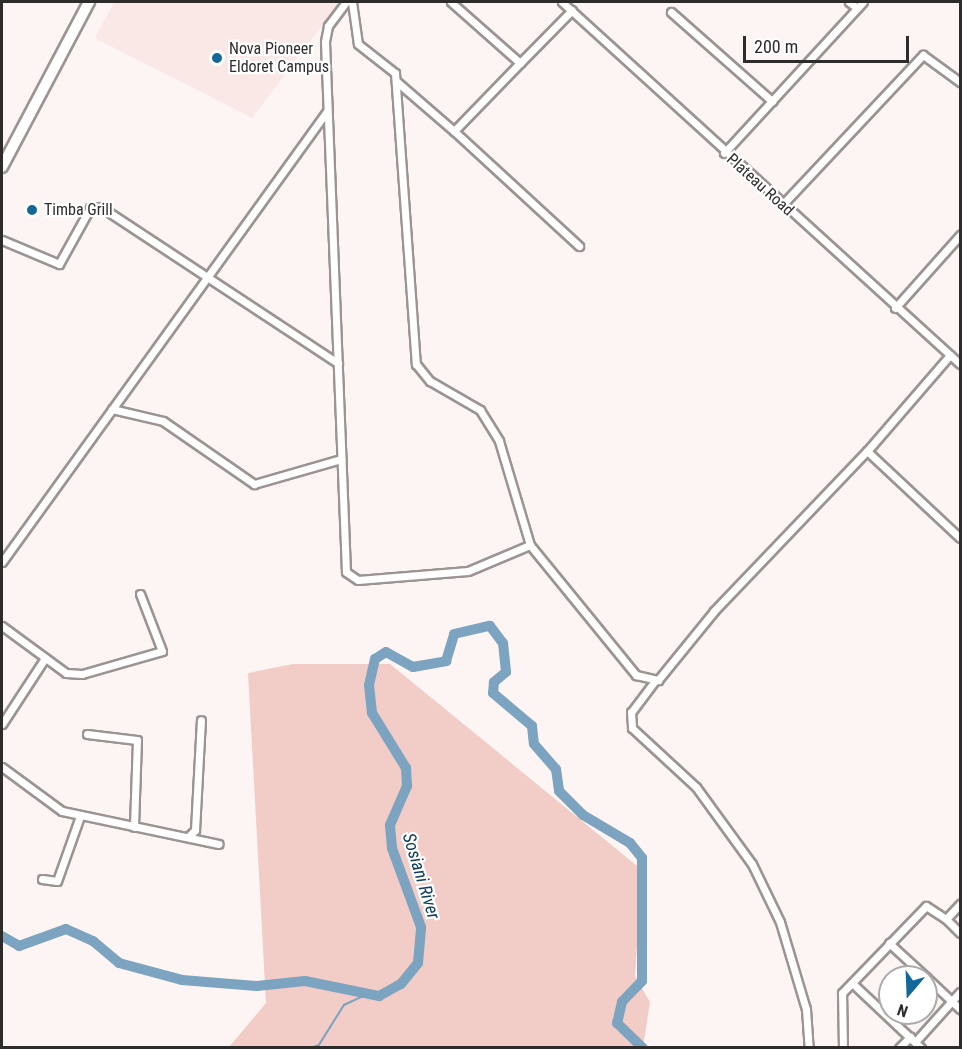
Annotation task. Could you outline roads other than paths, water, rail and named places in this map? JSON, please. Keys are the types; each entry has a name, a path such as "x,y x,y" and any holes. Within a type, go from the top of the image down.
{"highway":[{"path":"2,166 89,2"}],"street":[{"path":"346,2 326,33 344,562 353,578 468,571 530,545"},
{"path":"352,2 358,44 387,62 396,81 416,364 430,381 480,410 499,441 530,545 636,675 654,682"},
{"path":"451,2 520,63"},
{"name":"Plateau Road","path":"562,2 894,308 960,364"},
{"path":"849,2 857,8"},
{"path":"724,153 863,2"},
{"path":"454,131 572,10"},
{"path":"671,12 772,101"},
{"path":"782,206 923,55 960,82"},
{"path":"396,81 579,246"},
{"path":"2,562 327,111"},
{"path":"2,240 59,264 90,208 101,207 210,274 338,363"},
{"path":"894,308 960,235"},
{"path":"809,1047 806,1009 780,922 752,864 696,787 632,728 631,712 654,682 867,451 950,355"},
{"path":"112,409 163,421 254,484 341,459"},
{"path":"867,451 960,538"},
{"path":"2,626 66,673 82,674 162,651 140,594"},
{"path":"2,724 45,658"},
{"path":"188,837 195,830 201,720"},
{"path":"87,734 137,740 134,827"},
{"path":"2,767 62,811 219,844"},
{"path":"42,879 57,881 80,816"},
{"path":"946,919 960,904"},
{"path":"843,1047 841,999 852,983 926,906 946,919 960,933"},
{"path":"889,943 913,965"},
{"path":"852,983 915,1042"},
{"path":"938,988 960,1009"},
{"path":"899,1047 915,1042 960,992"}],"waterway":[{"name":"Sosiani River","path":"2,936 19,946 66,929 93,941 119,963 182,980 257,986 305,981 379,996 401,984 418,963 421,927 392,848 390,825 407,786 406,768 372,713 369,685 375,659 386,652 413,667 446,661 454,634 490,626 503,643 506,672 494,682 493,693 532,726 534,744 556,769 559,791 583,815 630,843 642,858 642,981 622,1002 617,1023 643,1048"},
{"path":"310,1048 319,1045 344,1005 365,995"}],"place":[{"name":"Nova Pioneer Eldoret Campus","path":"217,58"},
{"name":"Timba Grill","path":"32,210"}]}
